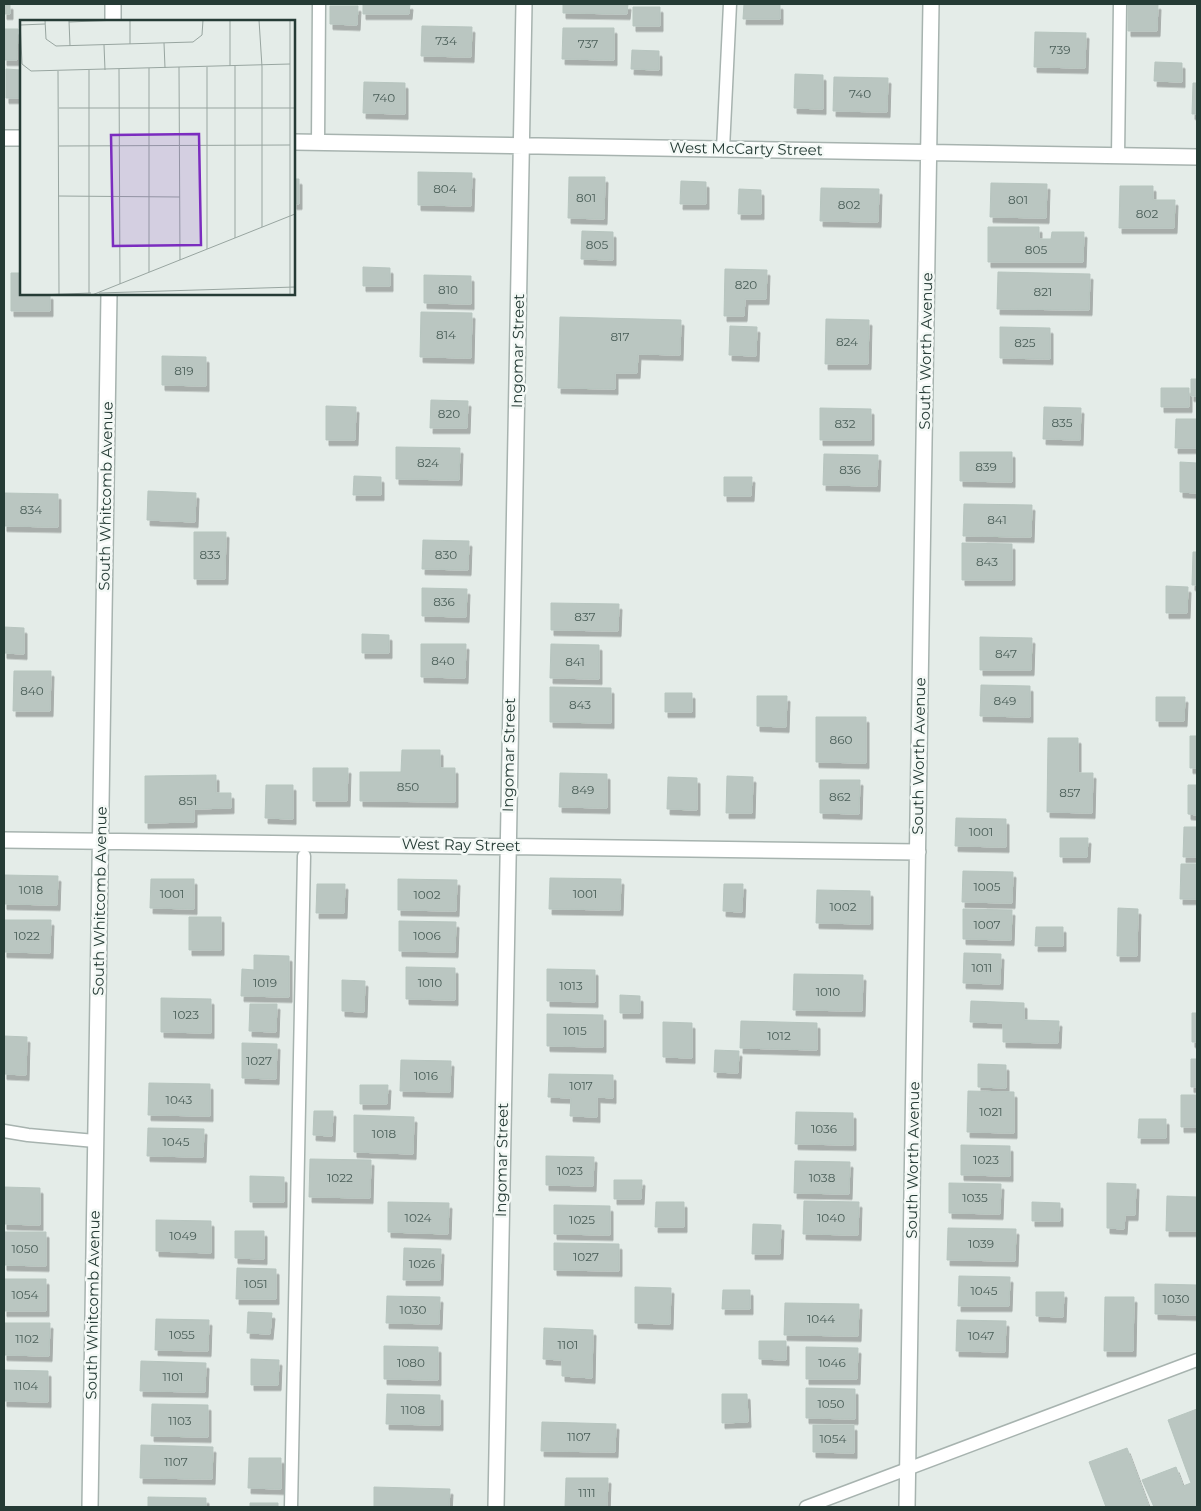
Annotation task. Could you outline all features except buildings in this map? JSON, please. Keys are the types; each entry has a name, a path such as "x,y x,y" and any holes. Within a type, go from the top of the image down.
{"street":[{"path":"113,4 113,20"},
{"name":"Ingomar Street","path":"496,1507 524,4"},
{"name":"South Worth Avenue","path":"907,1507 931,4"},
{"path":"4,138 20,138"},
{"name":"West McCarty Street","path":"295,142 1197,157"},
{"name":"South Whitcomb Avenue","path":"90,1507 109,295"},
{"name":"West Ray Street","path":"4,840 507,845 918,852"}],"lane":[{"path":"318,142 319,4"},
{"path":"723,149 730,4"},
{"path":"1118,156 1120,4"},
{"path":"291,1507 304,856"},
{"path":"4,1131 28,1135 95,1140"},
{"path":"806,1507 1197,1360"}]}
